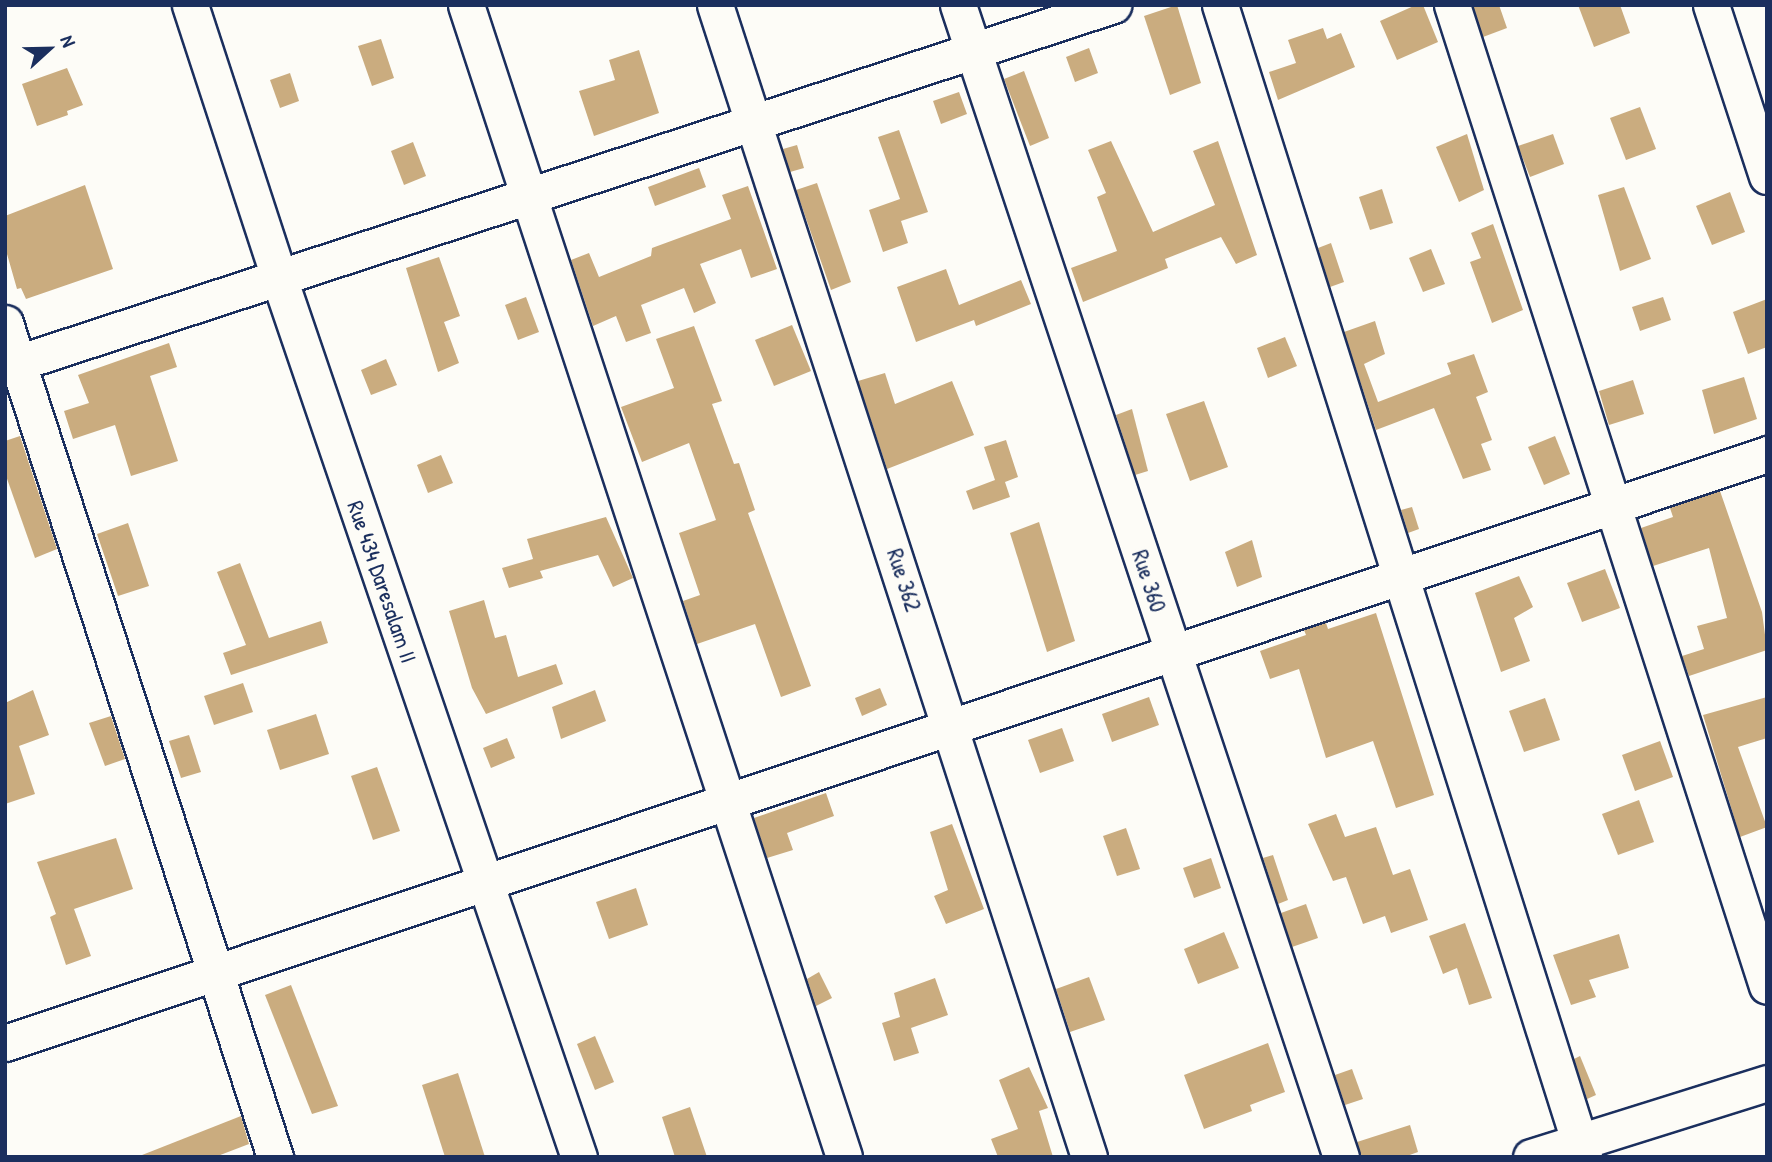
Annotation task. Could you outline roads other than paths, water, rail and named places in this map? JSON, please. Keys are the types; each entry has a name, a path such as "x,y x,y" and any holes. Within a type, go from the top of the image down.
{"street":[{"name":"Rue 434 Daresalam II","path":"190,5 279,278 579,1157"},
{"path":"466,5 526,197 844,1157"},
{"name":"Rue 362","path":"715,5 952,726 1089,1157"},
{"name":"Rue 360","path":"958,5 1341,1157"},
{"path":"12,365 1113,5"},
{"path":"1220,5 1582,1149"},
{"path":"1452,5 1767,986"},
{"path":"1711,5 1767,176"},
{"path":"5,323 12,365 217,972 275,1157"},
{"path":"6,1042 1767,454"},
{"path":"1531,1157 1582,1149 1767,1083"}]}
